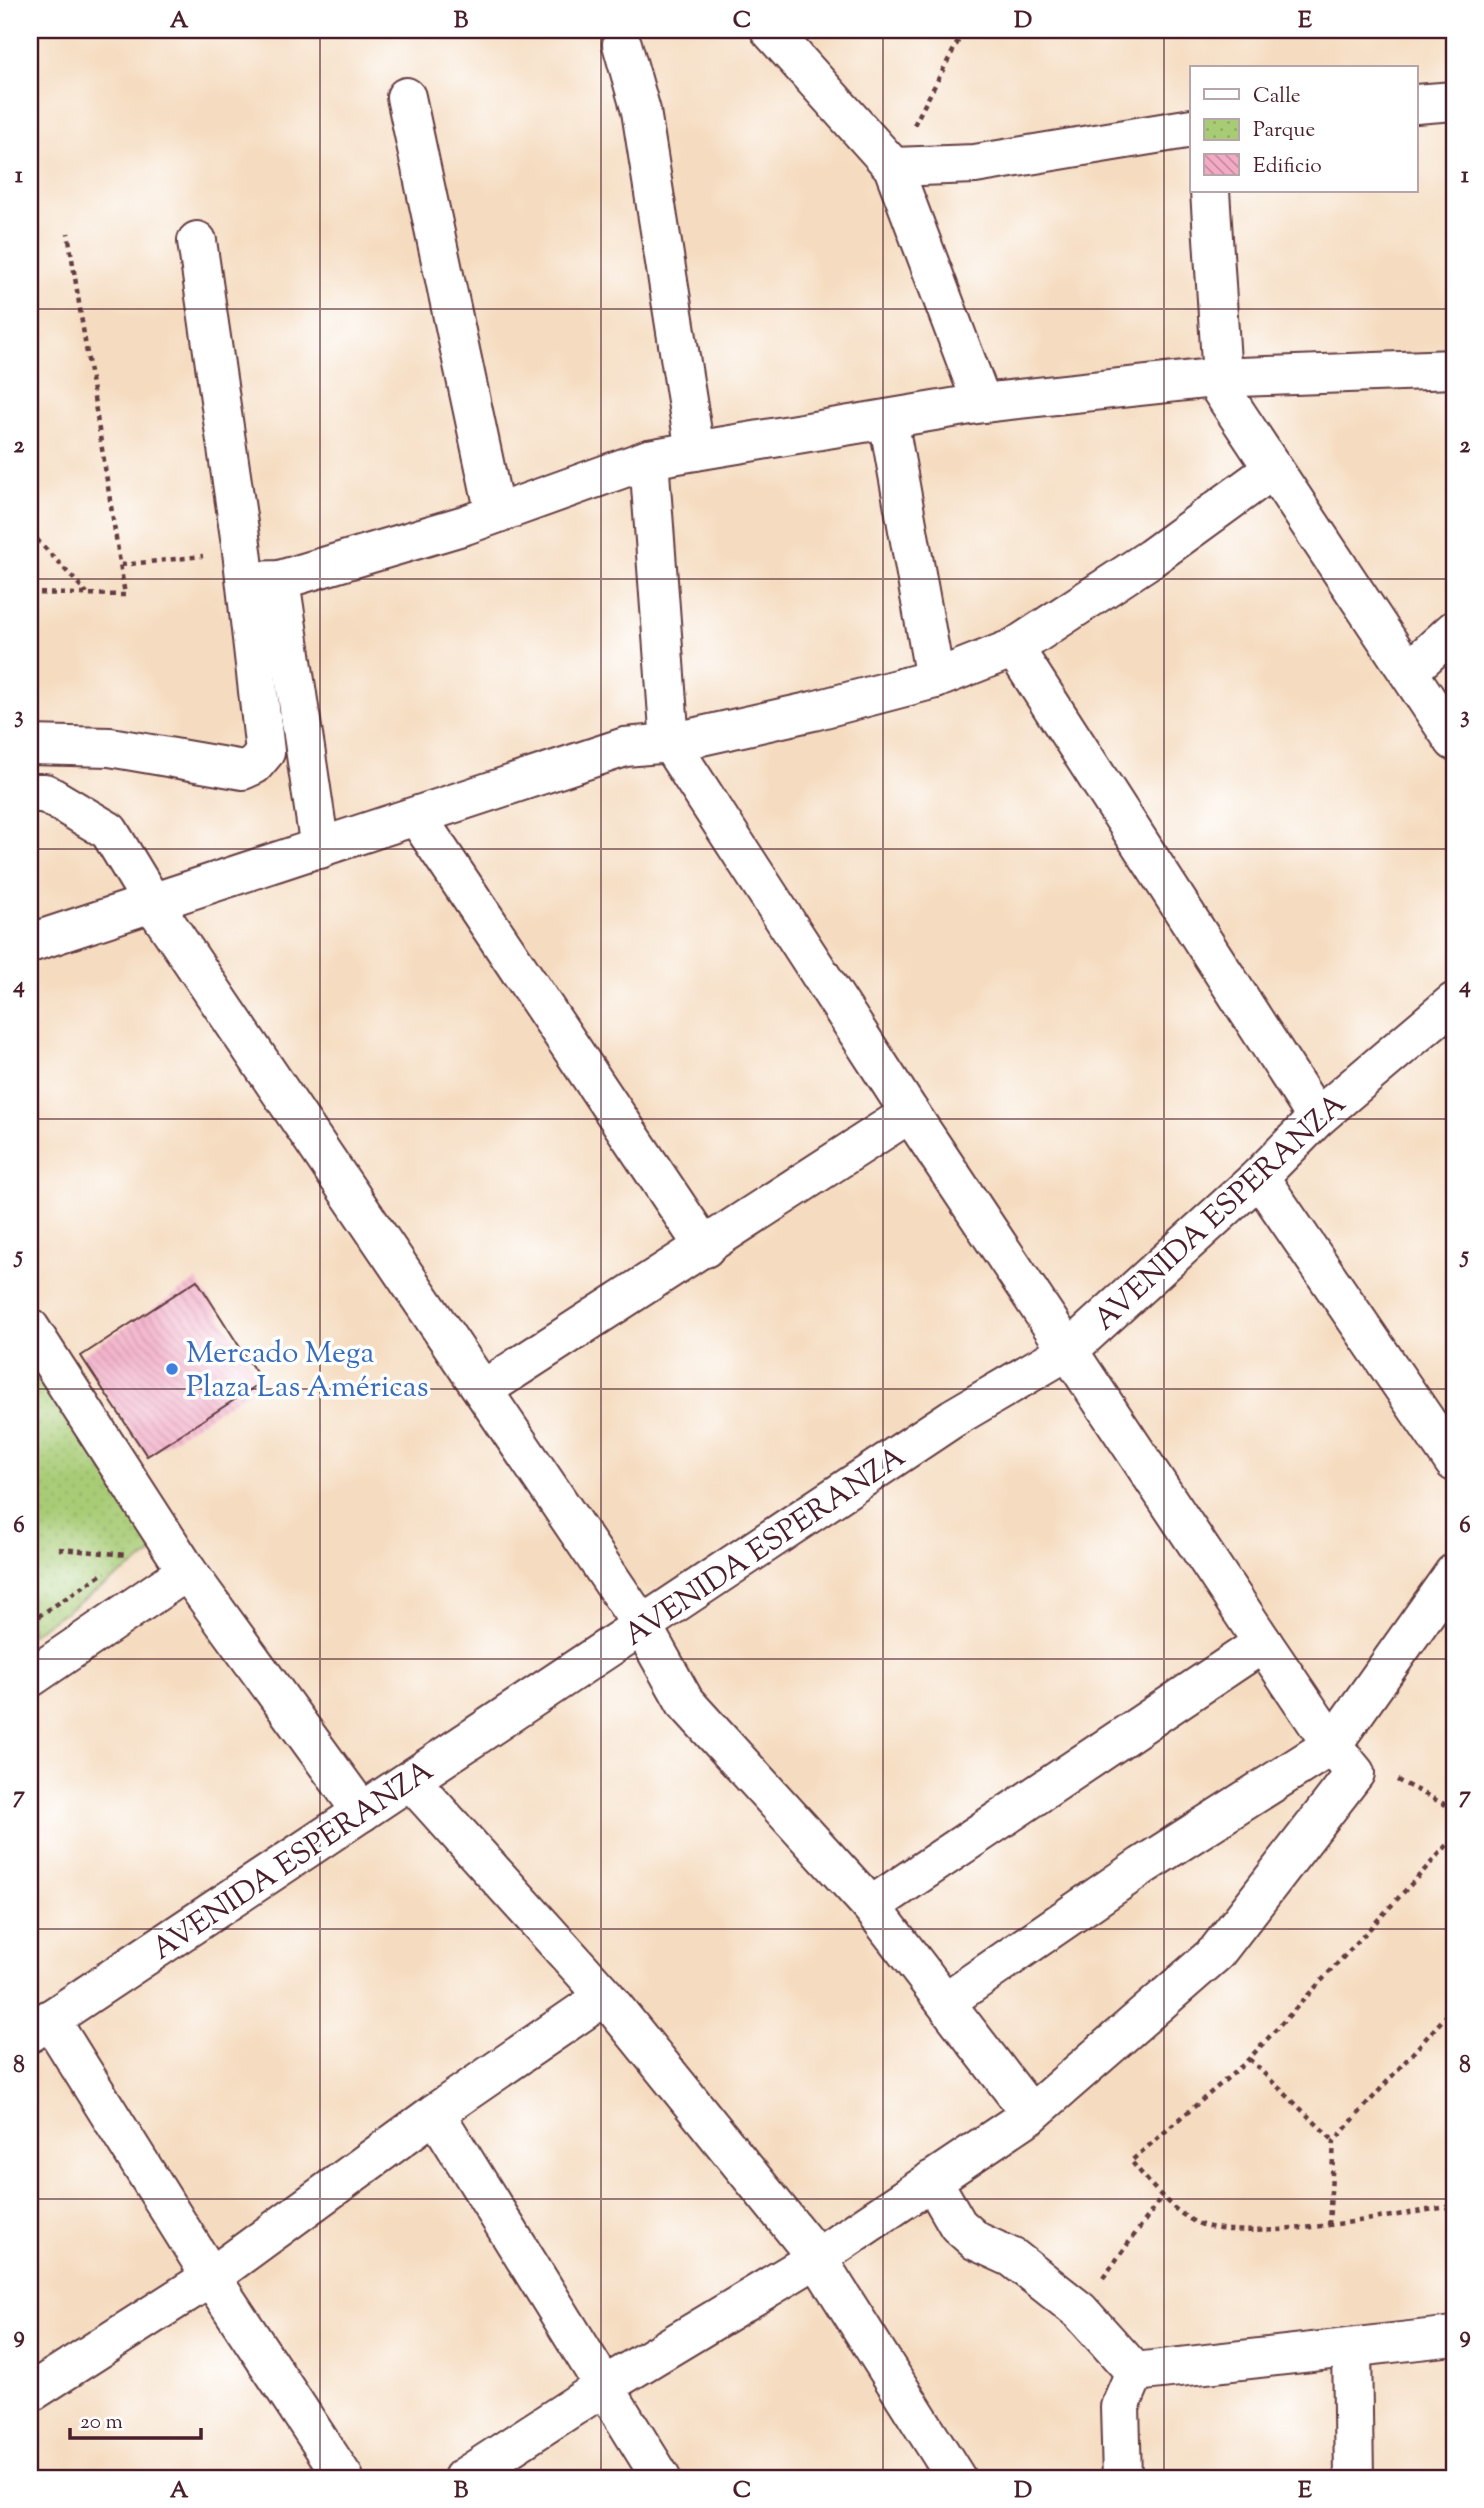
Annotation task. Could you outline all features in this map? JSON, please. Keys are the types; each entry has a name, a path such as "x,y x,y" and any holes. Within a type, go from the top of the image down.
{"street":[{"path":"770,30 893,167 982,403"},
{"path":"622,44 641,111 695,451"},
{"path":"405,97 495,514"},
{"path":"1418,104 1454,101"},
{"path":"893,167 975,164 1190,128"},
{"path":"1210,192 1217,378 1273,469 1454,741"},
{"path":"197,241 256,571 320,849"},
{"path":"256,571 495,514 649,459 695,451 982,403 1217,378 1454,369"},
{"path":"888,419 935,678"},
{"path":"649,459 670,743 911,1113 1263,1643 1344,1759"},
{"path":"30,943 625,747 670,743 935,678 1014,649 1151,558 1273,469"},
{"path":"30,745 110,747 243,771 254,765 265,752 256,571"},
{"path":"1409,671 1454,629"},
{"path":"1014,649 1317,1118"},
{"path":"30,793 45,793 110,831 152,902 643,1627 685,1702 871,1906 1031,2114"},
{"path":"417,817 705,1248"},
{"name":"AVENIDA ESPERANZA","path":"40,2026 643,1627 953,1418 1069,1350 1259,1177 1317,1118 1449,1019"},
{"path":"484,1389 911,1113"},
{"path":"1259,1177 1454,1462"},
{"path":"30,1328 187,1571 362,1812"},
{"path":"30,1678 187,1571"},
{"path":"463,2478 603,2388 817,2258 1031,2114 1216,1953 1344,1759 1454,1573"},
{"path":"871,1906 1263,1643"},
{"path":"945,2002 1142,1866 1344,1759"},
{"path":"410,1780 605,1996 817,2258 956,2478"},
{"path":"30,2393 211,2277 435,2113 605,1996"},
{"path":"40,2026 344,2478"},
{"path":"435,2113 661,2478"},
{"path":"932,2180 958,2224 976,2241 1013,2258 1080,2311 1135,2372"},
{"path":"1135,2372 1454,2336"},
{"path":"1352,2348 1354,2478"},
{"path":"1122,2478 1120,2407 1135,2372"}],"path":[{"path":"893,167 964,30"},
{"path":"30,593 125,595 68,233"},
{"path":"30,532 88,594"},
{"path":"121,565 256,571"},
{"path":"59,1549 130,1555"},
{"path":"118,1563 136,1552"},
{"path":"130,1555 154,1593"},
{"path":"30,1622 107,1570"},
{"path":"1344,1759 1380,1773 1454,1809"},
{"path":"1454,1838 1249,2058 1131,2161 1163,2197 1198,2223 1237,2229 1329,2225 1454,2206"},
{"path":"1329,2225 1334,2141 1454,2007"},
{"path":"1249,2058 1334,2141"},
{"path":"1080,2311 1163,2197"}],"green space":[{"path":"30,1360 156,1551 30,1635"}],"building":[{"name":"Mercado Mega Plaza Las Américas","path":"197,1280 262,1382 147,1456 81,1356"}],"place":[{"name":"Mercado Mega Plaza Las Américas","path":"172,1369"}]}
